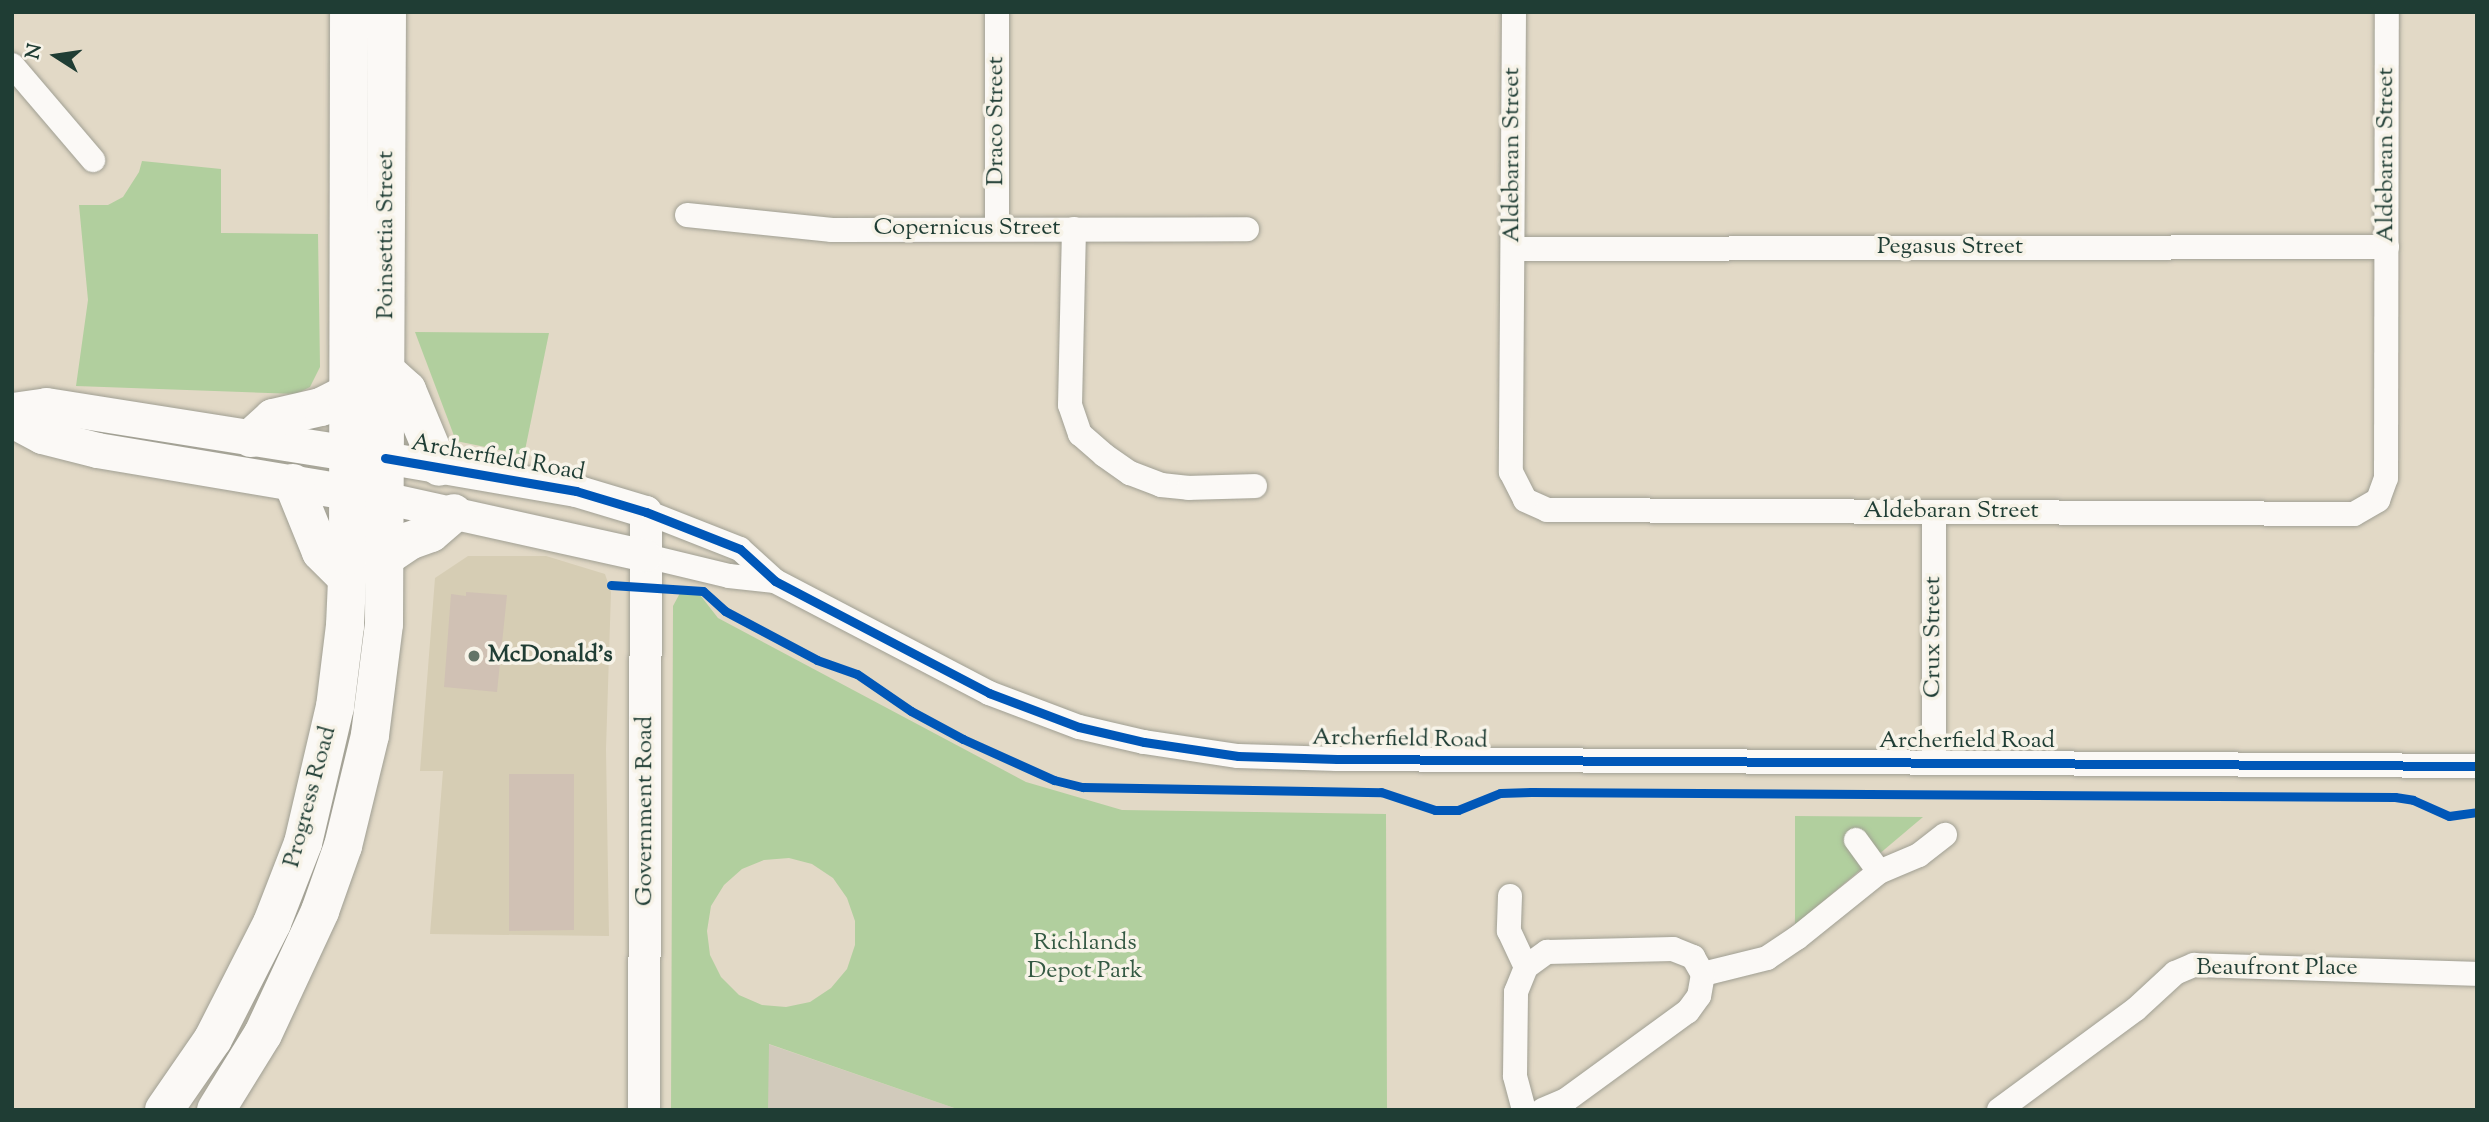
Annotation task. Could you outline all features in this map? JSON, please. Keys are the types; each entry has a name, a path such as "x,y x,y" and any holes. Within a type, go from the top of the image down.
{"main road":[{"name":"Poinsettia Street","path":"348,453 349,12"},
{"name":"Poinsettia Street","path":"385,458 387,12"},
{"path":"387,372 407,390 439,467"},
{"path":"251,438 273,418 321,407 348,393"},
{"name":"Archerfield Road","path":"12,410 46,405 385,458"},
{"name":"Archerfield Road","path":"12,420 42,436 97,450 366,495"},
{"name":"Progress Road","path":"216,1110 263,1034 293,976 331,884 366,760 380,673 384,558 366,495 348,453"},
{"name":"Progress Road","path":"164,1110 213,1039 239,992 272,923 303,843 335,707 347,578 366,495 385,458"},
{"path":"293,483 321,552 347,578"},
{"path":"384,558 409,541 431,533 454,513"}],"street":[{"name":"Draco Street","path":"997,12 997,229"},
{"name":"Aldebaran Street","path":"1514,12 1511,472 1525,500 1547,510 2354,514 2378,500 2386,478 2387,12"},
{"path":"12,65 93,160"},
{"name":"Copernicus Street","path":"687,215 832,230 1247,229"},
{"path":"1074,229 1070,405 1080,434 1130,473 1161,485 1189,488 1255,486"},
{"name":"Pegasus Street","path":"1513,248 2386,247"},
{"name":"Archerfield Road","path":"385,458 576,491 646,512 740,549 775,581 989,693 1079,727 1144,742 1238,756 1338,759 2477,766"},
{"name":"Archerfield Road","path":"366,495 729,576 775,581"},
{"name":"Government Road","path":"644,1110 646,512"},
{"name":"Crux Street","path":"1934,512 1934,761"},
{"path":"1703,974 1767,958 1797,938 1879,872 1919,855 1945,835"},
{"path":"1856,840 1879,872"},
{"path":"1510,896 1509,931 1525,967"},
{"path":"1673,949 1693,957 1703,974 1699,996 1688,1011 1566,1100 1533,1109 1515,1076 1516,992 1525,967 1547,952 1673,949"},
{"name":"Beaufront Place","path":"1999,1110 2136,1009 2175,973 2194,965 2477,974"}],"shaded area":[{"path":"468,556 546,556 605,574 611,592 606,749 609,936 430,934 443,771 420,771 435,578"},
{"path":"768,1044 960,1110 768,1110"}],"green space":[{"path":"142,161 221,169 221,233 318,234 320,367 310,387 296,394 76,386 88,300 79,205 108,205 123,197 139,172"},
{"path":"415,332 549,333 524,455 456,441"},
{"name":"Richlands Depot Park","path":"697,591 718,618 1026,782 1122,810 1386,814 1387,1110 960,1110 769,1044 768,1110 671,1110 673,606 680,593","holes":["789,858 812,864 833,878 847,898 855,921 855,945 847,969 831,988 810,1002 786,1007 762,1005 739,995 721,977 710,955 707,931 711,906 724,885 742,869 764,860"]},
{"path":"1795,816 1923,817 1795,925"}],"building":[{"name":"McDonald's","path":"466,592 507,595 497,692 444,687 451,594 466,596"},
{"path":"509,774 574,774 574,930 509,931"}],"cycle path":[{"path":"385,458 576,491 646,512 740,549 775,581 989,693 1079,727 1144,742 1238,756 1337,759 2477,766"},
{"path":"611,585 703,591 725,611 817,660 857,674 911,711 963,739 1054,780 1083,787 1381,792 1435,810 1458,810 1500,793 1531,792 2395,797 2413,800 2449,816 2477,812"}],"place":[{"name":"McDonald's","path":"474,656"}]}
